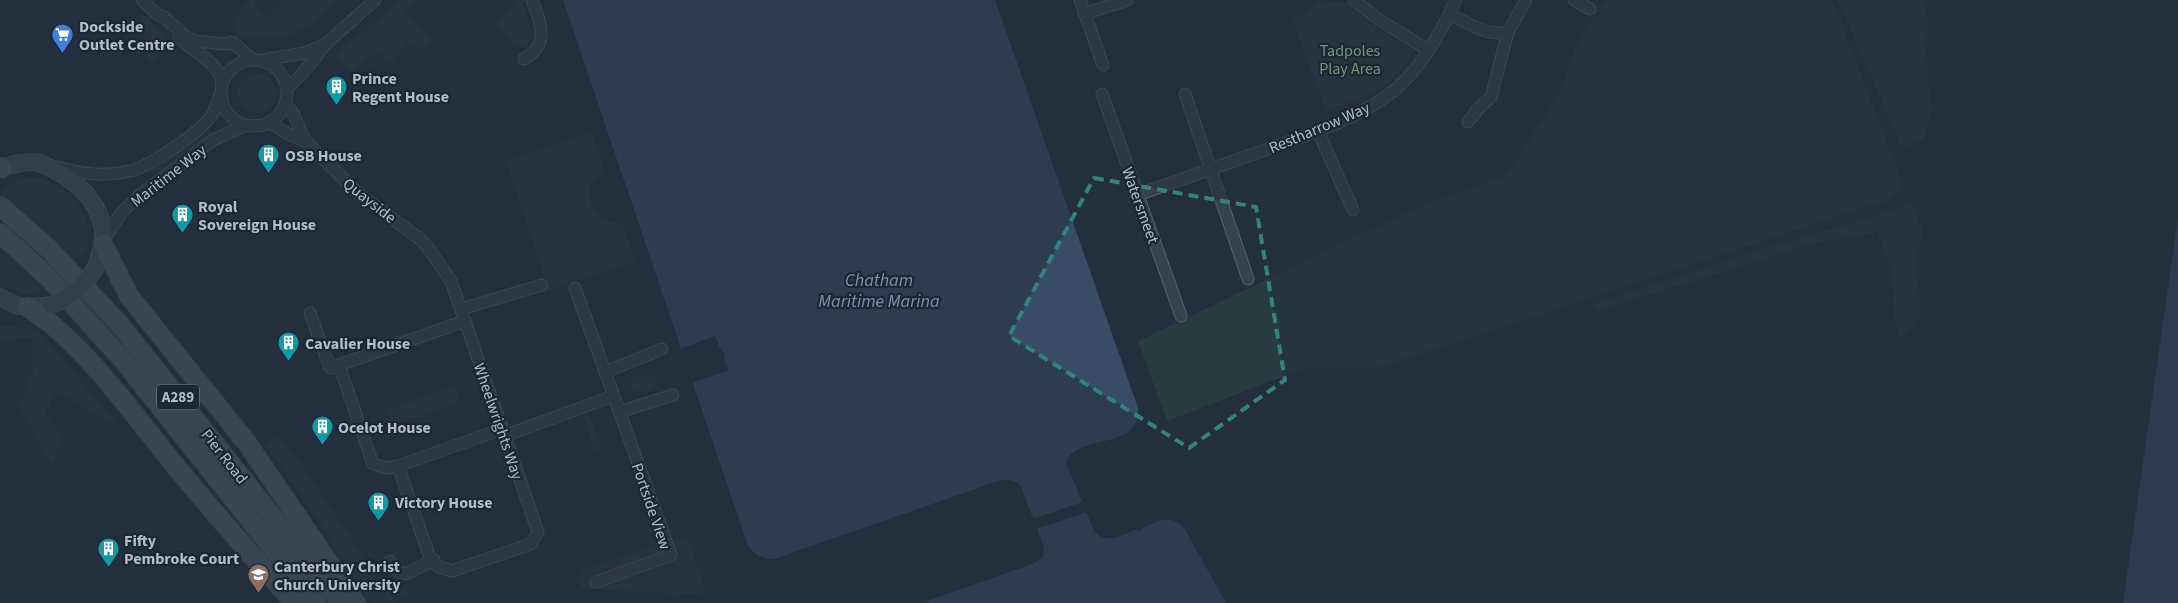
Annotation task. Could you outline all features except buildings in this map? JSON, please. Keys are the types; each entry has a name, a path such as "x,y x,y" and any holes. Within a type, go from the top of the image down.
{"main road":[{"name":"Pier Road","path":"0,206 49,249 122,326 341,603"},
{"name":"Pier Road","path":"0,233 49,278 123,360 316,603"},
{"path":"103,242 129,296 257,457 356,603"},
{"path":"23,307 57,329 98,373 239,542 295,603"}],"street":[{"path":"142,0 183,43 214,65 222,82"},
{"path":"287,88 311,64 326,44 375,0"},
{"path":"524,59 533,54 540,43 542,32 532,0"},
{"path":"1080,0 1102,65"},
{"path":"1084,14 1126,0"},
{"path":"1354,0 1378,19 1428,50"},
{"name":"Restharrow Way","path":"1137,195 1318,131 1360,112 1389,95 1411,73 1428,50 1450,14 1456,0"},
{"path":"1468,122 1491,97 1508,32 1526,0"},
{"path":"1574,0 1590,9"},
{"path":"1450,14 1486,33 1497,35 1508,32"},
{"path":"159,16 164,16 185,36 194,41 226,44 232,42 257,60 279,71 287,88 285,103 279,114 270,122 262,125 246,125 236,121 222,105 220,95 222,82 233,66 257,60 285,58 305,53 326,44"},
{"name":"Watersmeet","path":"1102,94 1181,316"},
{"path":"1185,94 1248,279"},
{"name":"Maritime Way","path":"34,162 51,164 88,175 131,171 149,163 184,141 213,113 220,95"},
{"name":"Quayside","path":"285,103 298,123 304,141"},
{"name":"Quayside","path":"270,122 288,134 304,141 359,194 420,239 435,258"},
{"name":"Maritime Way","path":"103,242 122,212 140,195 213,140 246,125"},
{"path":"1318,131 1353,210"},
{"path":"0,311 50,305 65,300 88,280 96,267 103,242 102,226 98,211 90,197 77,185 49,167 34,162 1,168"},
{"name":"Wheelwrights Way","path":"434,560 437,566 452,571 531,544 538,532 451,281 435,258"},
{"path":"461,309 542,285"},
{"name":"Portside View","path":"575,288 671,555 596,582"},
{"path":"0,298 23,307"},
{"path":"310,313 330,368 465,321"},
{"path":"605,372 662,349"},
{"path":"339,365 373,464 387,468 503,433 613,396"},
{"path":"619,412 673,395"},
{"path":"390,561 398,572 406,574 434,560 429,555 398,466"}],"highlighted area":[{"path":"1094,178 1256,207 1285,380 1189,448 1009,336"}],"green space":[{"path":"250,0 254,0 258,11 266,18 284,0 337,0 316,21 291,34 271,37 249,35 236,38 236,22 243,8"},
{"path":"401,0 416,0 404,10 431,40 423,49 406,40 393,63 376,52 350,73 335,56"},
{"path":"512,0 522,0 534,34 526,49 525,46 516,48 495,22 516,4"},
{"path":"1606,0 1832,0 1898,171 1902,189 1888,200 1376,368 1308,367 1167,421 1138,341 1414,209 1507,175 1562,90 1575,48 1600,5"},
{"path":"1838,0 1921,0 1928,16 1926,53 1931,111 1924,139 1902,148"},
{"name":"Tadpoles Play Area","path":"1319,1 1348,3 1371,25 1414,50 1402,69 1381,90 1326,111 1293,21"},
{"path":"143,16 168,37 163,52 158,58 150,62 147,56 141,18"},
{"path":"257,74 270,80 276,93 270,106 257,112 244,106 238,93 244,80"},
{"path":"209,129 213,134 157,172 155,168"},
{"path":"592,132 604,171 594,181 591,188 590,201 592,207 602,218 622,223 636,261 549,290 506,161"},
{"path":"27,178 38,179 58,186 75,201 81,210 88,230 88,246 73,259 1,193 14,182"},
{"path":"1912,203 1923,232 1915,258 1921,314 1910,329 1900,338 1895,320 1893,273 1877,232 1812,244 1597,311 1594,304 1766,248 1869,218"},
{"path":"0,247 43,286 37,293 23,294 0,286"},
{"path":"0,325 28,328 43,335 120,428 55,391 45,415 62,435 52,467 19,406 29,387 28,377 33,375 32,338 0,340"},
{"path":"638,375 658,377 654,388 641,392 632,390 629,381"},
{"path":"455,386 460,402 392,425 387,410"},
{"path":"588,412 602,449 595,452 586,427 589,426 586,419 583,419 580,413"},
{"path":"277,435 304,468 382,584 394,590 414,592 394,603 370,603 318,519 266,446"},
{"path":"687,537 706,590 697,595 581,588 580,571"}],"water":[{"name":"Chatham Maritime Marina","path":"563,0 995,0 1138,408 1136,422 1130,431 1120,437 1082,448 1072,454 1066,463 1094,531 1104,538 1114,538 1137,529 1138,532 1161,520 1173,520 1184,528 1226,603 922,603 1032,564 1042,556 1044,551 1043,544 1021,487 1015,481 1010,480 1001,480 774,559 761,557 755,553 747,543"},
{"path":"2178,218 2178,603 2123,603"}],"pier":[{"path":"715,336 725,355 724,358 729,370 690,384 679,349"},
{"path":"1082,502 1086,512 1037,529 1033,519"}],"place":[{"name":"Dockside Outlet Centre","path":"63,54"},
{"name":"Prince Regent House","path":"336,106"},
{"name":"OSB House","path":"269,174"},
{"name":"Royal Sovereign House","path":"182,234"},
{"name":"Cavalier House","path":"289,362"},
{"name":"Ocelot House","path":"322,446"},
{"name":"Victory House","path":"379,521"},
{"name":"Fifty Pembroke Court","path":"108,568"},
{"name":"Canterbury Christ Church University","path":"258,594"}]}
